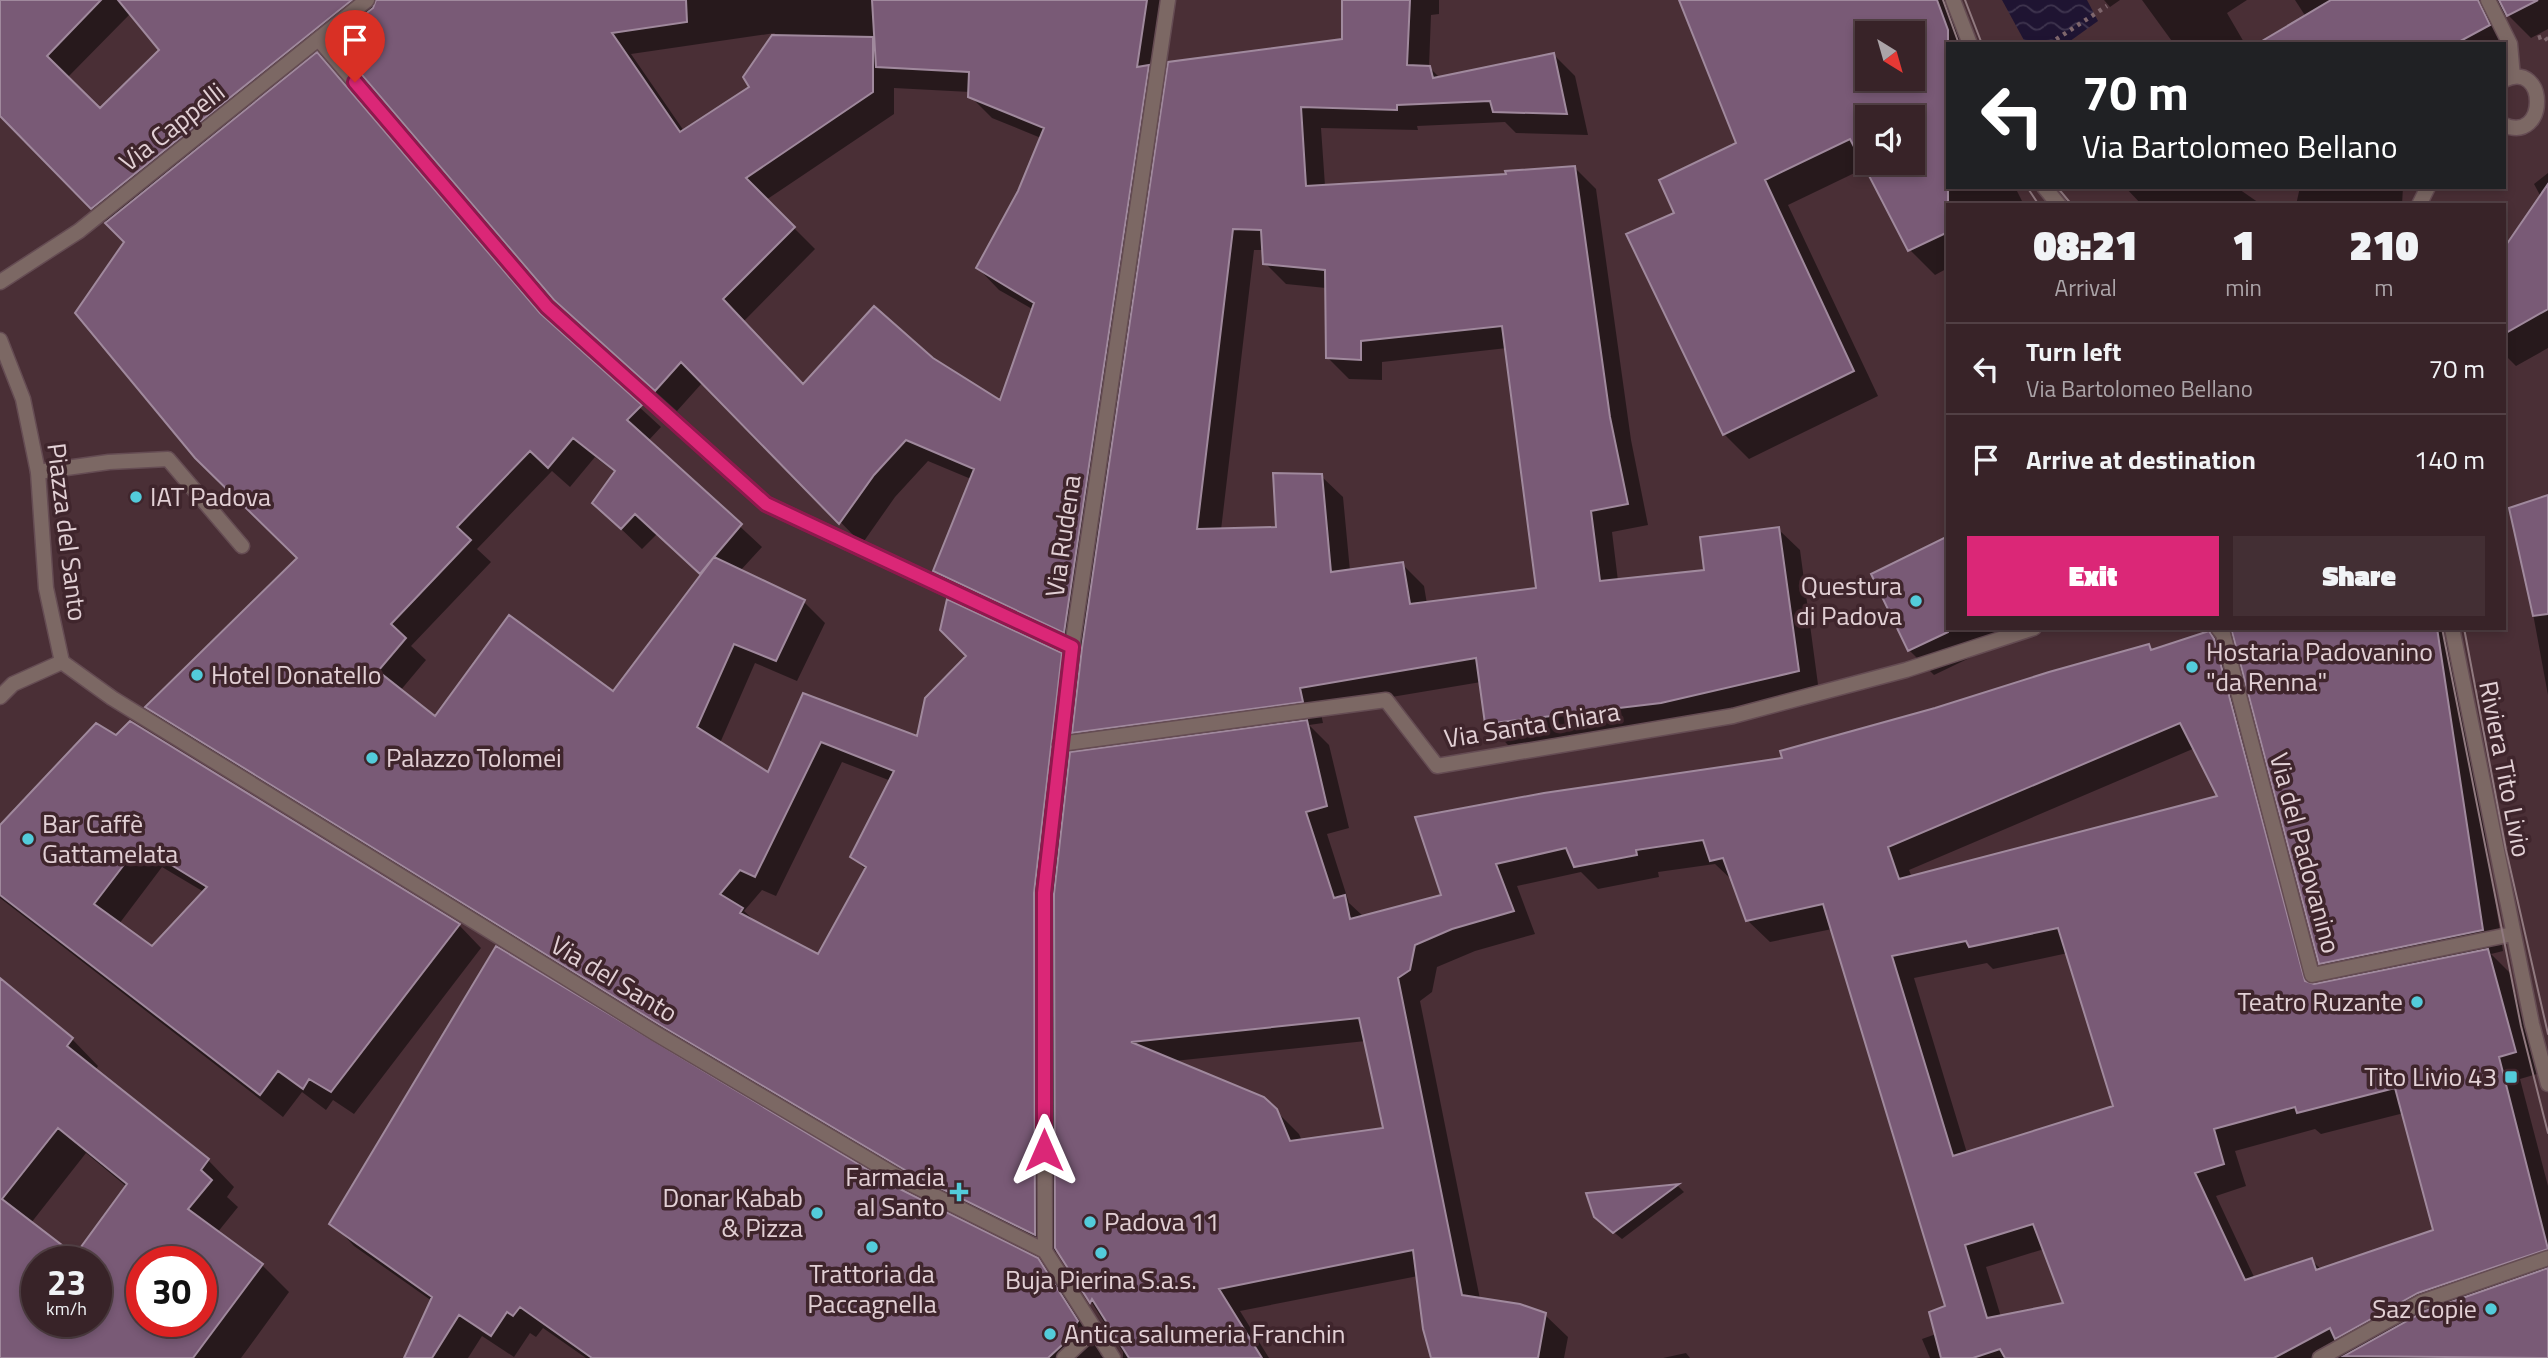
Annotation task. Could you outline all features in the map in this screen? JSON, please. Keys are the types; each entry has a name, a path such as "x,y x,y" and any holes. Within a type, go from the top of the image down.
{"street":[{"name":"Via Cappelli","path":"0,282 79,231 320,41 367,0"},
{"name":"Via Rudena","path":"1045,1251 1044,893 1072,647 1168,0"},
{"path":"1953,0 1969,42"},
{"path":"2488,0 2510,44 2509,78 2526,77 2537,84 2543,95 2543,124 2516,128 2506,126"},
{"path":"320,41 547,307 766,504 1072,647"},
{"path":"2044,189 2057,203"},
{"name":"Piazza del Santo","path":"0,340 23,399 38,472 46,588 62,662"},
{"path":"38,472 109,462 168,459 242,546"},
{"name":"Via Santa Chiara","path":"1060,744 1387,700 1437,766 1733,716 1906,670 2028,630"},
{"name":"Via del Padovanino","path":"2220,630 2223,634 2312,975 2513,934"},
{"name":"Riviera Tito Livio","path":"2452,630 2513,934 2548,1084"},
{"path":"0,697 13,684 62,662"},
{"name":"Via del Santo","path":"62,662 112,698 655,1033 905,1181 1045,1251"},
{"path":"1045,1251 1112,1358"},
{"path":"2320,1358 2421,1301 2548,1258"},
{"path":"1064,1358 1094,1330"}],"path":[{"path":"2052,42 2107,6"}],"water":[{"path":"2002,0 2087,0 2098,21 2069,42 2025,42"}],"building":[{"path":"0,0 101,0 47,56 100,108 159,50 118,0 352,0 91,209 0,116"},
{"path":"376,0 686,0 687,22 612,33 680,132 749,87 743,77 772,35 873,37 873,92 746,178 795,227 723,299 803,384 874,306 933,358 1000,400 1034,303 976,268 1018,191 1044,128 968,97 969,72 876,67 872,0 1147,0 1137,67 1149,65 1064,633 933,571 974,469 906,440 874,475 839,524 681,362 655,391 554,300 332,40 373,8"},
{"path":"1342,0 1410,0 1407,65 1430,66 1433,78 1554,53 1567,114 1493,112 1490,101 1397,105 1397,110 1301,107 1306,186 1506,174 1505,171 1575,166 1610,417 1628,504 1591,511 1600,581 1704,570 1700,537 1779,527 1799,671 1661,703 1485,724 1476,658 1300,688 1303,702 1072,733 1082,648 1168,62 1342,39","holes":["1233,229 1261,230 1263,264 1325,270 1326,358 1361,360 1361,341 1502,326 1536,588 1410,604 1403,562 1331,572 1322,474 1273,473 1276,527 1197,529"]},
{"path":"1679,0 1937,0 1948,30 1946,233 1908,251 1869,175 1925,175 1925,105 1855,105 1855,149 1850,139 1765,180 1854,371 1723,435 1626,234 1674,213 1659,180 1736,143"},
{"path":"2331,0 2478,0 2490,25 2459,42 2260,42"},
{"path":"2499,0 2538,0 2507,16"},
{"path":"317,52 540,313 642,405 627,420 742,524 714,557 805,600 776,661 734,644 697,727 768,772 803,693 917,736 925,698 966,656 940,630 947,599 1062,653 1034,893 1035,1235 910,1173 660,1025 145,707 297,558 195,458 75,313 124,242 105,223","holes":["573,438 615,471 592,503 621,529 635,514 700,574 714,557 613,691 509,615 435,716 378,671 406,638 391,624 471,540 457,527 530,451 548,468","821,742 894,771 850,857 866,867 818,954 740,913 743,908 720,894 740,870 755,877"]},
{"path":"2548,184 2548,309 2506,333 2506,245"},
{"path":"2548,495 2548,614 2533,616 2509,508"},
{"name":"Questura di Padova","path":"1946,537 1948,632 1908,651 1871,574"},
{"path":"2232,630 2437,630 2483,930 2319,964"},
{"path":"2209,631 2214,639 2305,981 2314,984 2488,949 2516,1052 2499,1057 2548,1249 2418,1293 2335,1339 2330,1328 2274,1358 2005,1358 2000,1349 1973,1358 1941,1358 1929,1312 1945,1306 1823,904 1746,921 1723,858 1710,861 1703,840 1636,850 1637,855 1574,867 1566,848 1496,864 1514,911 1452,929 1415,945 1410,970 1398,978 1462,1295 1520,1304 1546,1313 1538,1358 1431,1358 1423,1329 1413,1250 1219,1289 1262,1358 1129,1358 1092,1299 1090,1303 1055,1248 1054,894 1070,752 1307,720 1327,806 1306,812 1334,898 1345,895 1350,919 1441,895 1415,817 1544,793 1782,758 1780,751 1935,708 2049,672 2149,644 2151,650","holes":["2180,723 2217,796 1899,879 1888,847","2058,928 2113,1106 1953,1156 1892,956 1966,941 1969,947","1359,1018 1383,1128 1290,1141 1277,1109 1264,1097 1131,1042","2395,1088 2433,1230 2316,1270 2312,1258 2245,1280 2195,1173 2224,1164 2214,1129 2295,1107 2297,1113","2033,1224 2063,1303 1987,1318 1965,1245"]},
{"path":"130,721 460,924 331,1092 309,1079 303,1089 278,1071 260,1095 0,895 0,825 96,723 116,735","holes":["139,845 207,887 152,946 94,904"]},
{"path":"496,946 900,1189 1038,1258 1078,1321 1062,1345 1048,1358 592,1358 520,1307 513,1316 507,1312 491,1336 459,1315 432,1358 404,1358 432,1297 329,1224"},
{"path":"0,978 73,1038 67,1046 209,1159 201,1170 212,1180 188,1209 263,1264 217,1326 217,1246 126,1246 126,1337 209,1337 193,1358 0,1358","holes":["58,1128 127,1184 82,1246 112,1246 112,1337 21,1337 21,1246 63,1246 2,1199"]},
{"path":"1679,1184 1613,1233 1594,1217 1586,1193"},
{"path":"2548,1268 2548,1358 2344,1356 2425,1311"}],"tram line":[{"path":"1943,0 1958,42"},
{"path":"1965,0 1981,42"},
{"path":"2028,189 2038,203"},
{"path":"2059,189 2070,203"},
{"path":"2442,630 2521,1026 2548,1133"},
{"path":"2464,630 2506,850 2548,1034"}],"place":[{"name":"IAT Padova","path":"136,497"},
{"name":"Questura di Padova","path":"1916,601"},
{"name":"Hostaria Padovanino \"da Renna\"","path":"2192,667"},
{"name":"Hotel Donatello","path":"197,675"},
{"name":"Palazzo Tolomei","path":"372,758"},
{"name":"Bar Caffè Gattamelata","path":"28,839"},
{"name":"Teatro Ruzante","path":"2417,1002"},
{"name":"Tito Livio 43","path":"2511,1077"},
{"name":"Farmacia al Santo","path":"959,1192"},
{"name":"Donar Kabab & Pizza","path":"817,1213"},
{"name":"Padova 11","path":"1090,1222"},
{"name":"Trattoria da Paccagnella","path":"872,1247"},
{"name":"Buja Pierina S.a.s.","path":"1101,1253"},
{"name":"Saz Copie","path":"2491,1309"},
{"name":"Antica salumeria Franchin","path":"1050,1334"}],"route":[{"path":"355,82 547,307 766,504 1072,647 1044,893 1044,1150"}]}
